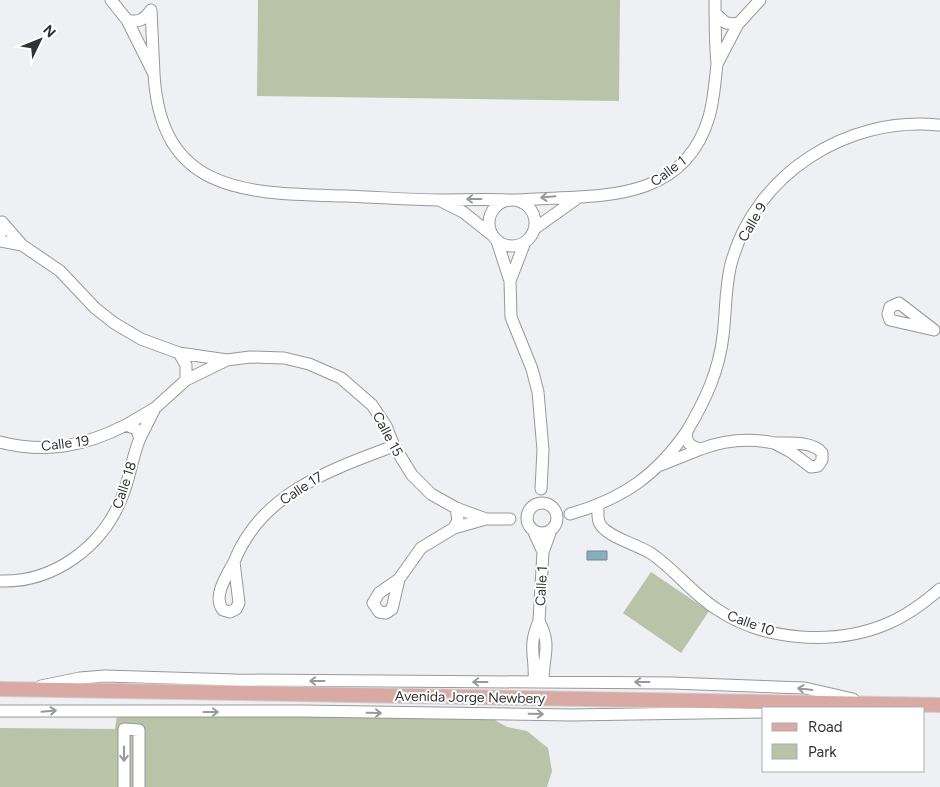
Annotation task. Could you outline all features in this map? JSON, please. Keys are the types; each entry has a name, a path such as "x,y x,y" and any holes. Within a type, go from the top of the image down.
{"main road":[{"name":"Avenida Jorge Newbery","path":"0,689 940,705"}],"street":[{"path":"110,0 127,20 154,74"},
{"path":"715,0 717,64"},
{"path":"717,64 738,24 760,0"},
{"path":"127,20 139,21 144,19 151,5"},
{"name":"Calle 1","path":"151,5 155,98 171,141 198,170 235,188 258,192 440,200 512,200 612,196 641,189 657,182 685,160 698,142 708,120 717,64"},
{"path":"715,13 726,23 738,24"},
{"name":"Calle 9","path":"661,465 703,404 716,372 723,336 728,276 735,252 745,230 767,196 799,163 843,140 884,126 916,123 939,126"},
{"path":"510,281 526,242 534,229 581,196"},
{"path":"440,200 463,212 495,238 511,246 526,242"},
{"path":"534,229 533,214 529,208 512,200 495,207 491,213 489,228 495,238 510,281 511,318 532,369 538,392 544,450 541,489 527,520 543,552"},
{"path":"0,236 1,221"},
{"path":"1,221 22,245 60,271 95,308 114,323 149,343 179,353 226,360"},
{"path":"0,241 22,245"},
{"path":"179,353 186,365 186,380"},
{"name":"Calle 15","path":"226,360 250,357 284,358 309,364 333,374 350,384 372,405 386,426 394,446 407,468 422,486 440,500 486,519"},
{"path":"155,408 186,380 226,360"},
{"name":"Calle 19","path":"0,442 35,447 79,444 99,438 155,408"},
{"name":"Calle 18","path":"0,581 22,579 48,572 66,564 90,545 116,513 140,438 155,408"},
{"path":"126,425 136,429 140,438"},
{"path":"686,431 688,442 691,446 701,449"},
{"path":"510,518 531,529 544,533 570,514 598,506 628,490 661,465 711,445 742,440 774,443"},
{"name":"Calle 17","path":"234,562 256,524 291,492 332,469 394,446"},
{"path":"541,489 557,516 543,552"},
{"path":"399,579 421,548 440,534 454,528 486,519 510,518 544,503 570,514"},
{"name":"Calle 10","path":"598,506 599,523 607,531 641,547 664,562 716,610 773,633 809,637 862,632 901,617 940,590"},
{"path":"454,528 458,520 456,508"},
{"name":"Calle 1","path":"539,621 543,552"},
{"path":"539,621 532,639 530,652 542,659"},
{"path":"539,621 547,641 539,682"},
{"path":"22,690 80,678 105,676 246,680 672,683 805,688 869,703"},
{"path":"851,707 869,703"},
{"path":"0,711 46,712 61,709 133,711 303,710 571,715 762,712"},
{"path":"132,730 133,711"},
{"path":"124,787 124,730 139,730 139,787"}],"green space":[{"path":"258,0 620,0 619,101 257,96"},
{"path":"651,572 709,611 681,653 623,613"},
{"path":"117,714 493,719 507,727 527,731 548,748 552,771 547,787 0,787 0,728 115,729"}],"water":[{"path":"587,551 607,551 607,560 587,560"}]}
